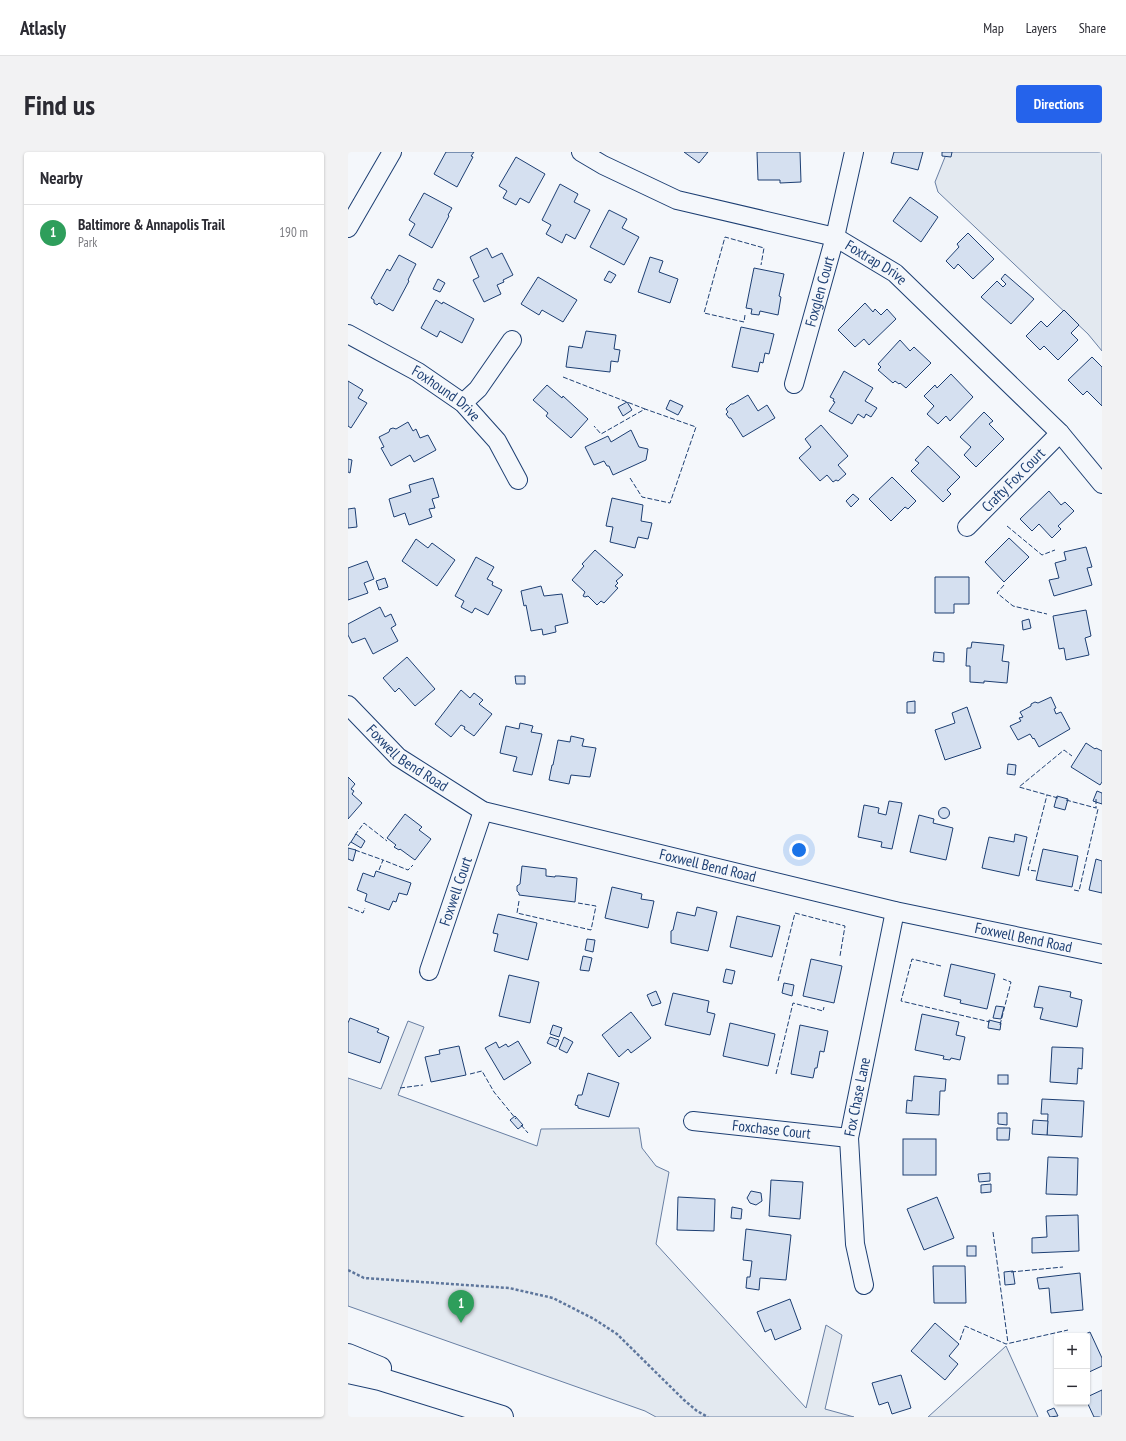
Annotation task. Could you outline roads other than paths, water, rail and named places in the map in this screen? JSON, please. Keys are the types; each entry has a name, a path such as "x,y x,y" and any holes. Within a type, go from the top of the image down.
{"highway":[{"path":"348,1355 383,1369 442,1398"},
{"path":"348,1372 380,1379 502,1417"}],"street":[{"path":"348,228 392,152"},
{"name":"Foxtrap Drive","path":"581,152 607,158 678,200 835,237 895,273 1060,433 1102,484"},
{"name":"Foxglen Court","path":"794,384 835,237 854,152"},
{"name":"Foxhound Drive","path":"348,334 418,372 463,403 497,442 518,480"},
{"path":"463,403 478,389 512,340"},
{"name":"Crafty Fox Court","path":"967,528 1060,433"},
{"name":"Foxwell Bend Road","path":"348,704 398,757 483,811 895,911 1102,954"},
{"name":"Foxwell Court","path":"429,971 483,811"},
{"name":"Fox Chase Lane","path":"864,1285 855,1244 849,1138 895,911"},
{"name":"Foxchase Court","path":"693,1121 849,1138"}],"place":[{"name":"Baltimore & Annapolis Trail","path":"461,1323"}]}
